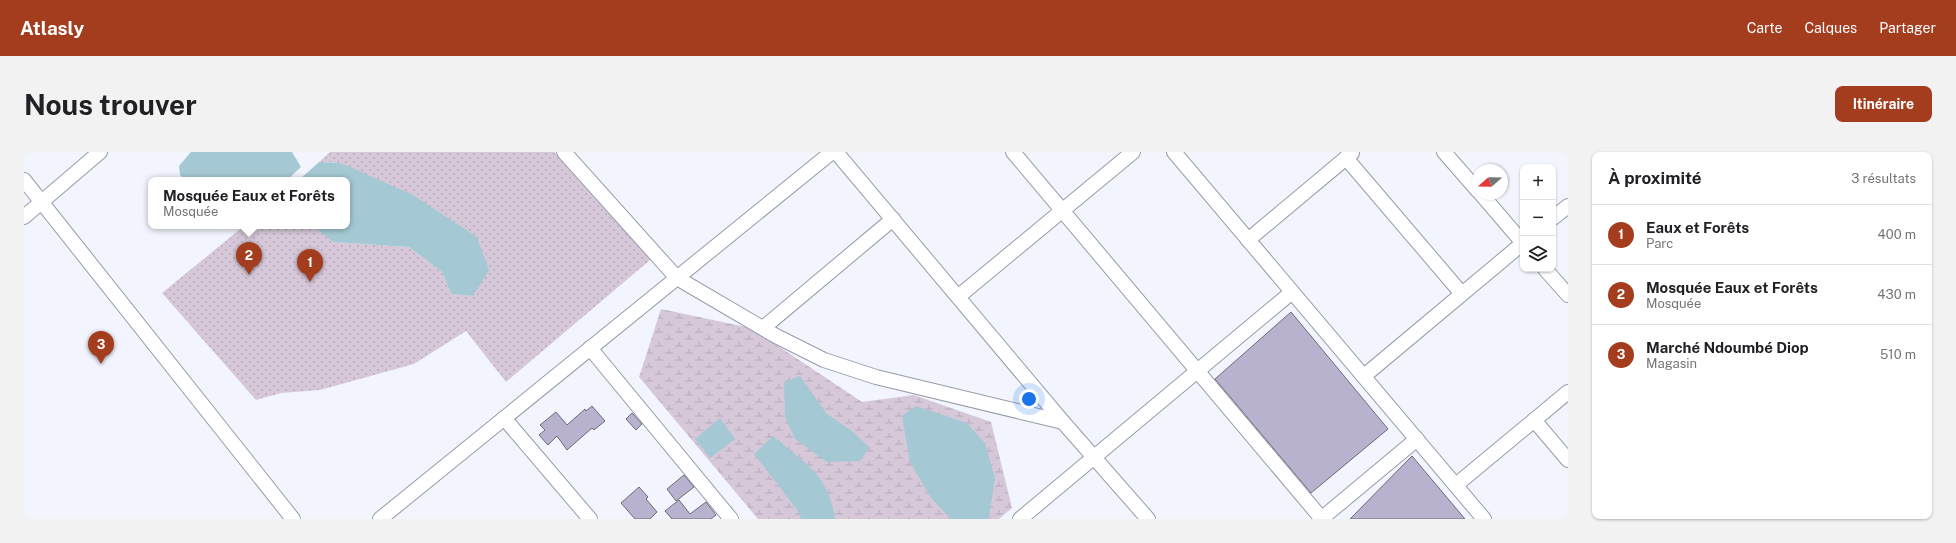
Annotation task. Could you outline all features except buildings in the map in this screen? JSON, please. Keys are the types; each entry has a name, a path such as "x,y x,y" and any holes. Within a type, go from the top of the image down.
{"street":[{"path":"24,216 100,152"},
{"path":"564,152 677,278 763,328 824,360 876,377 1063,422"},
{"path":"380,519 832,152"},
{"path":"836,152 1063,422 1095,456 1148,519"},
{"path":"1013,152 1321,519 1417,439"},
{"path":"958,296 1134,152"},
{"path":"1174,152 1484,519"},
{"path":"1444,152 1472,184"},
{"path":"1248,240 1350,155 1462,294"},
{"path":"24,180 293,519"},
{"path":"1486,200 1520,240"},
{"path":"1556,216 1568,206"},
{"path":"763,328 893,219"},
{"path":"1364,376 1520,246"},
{"path":"1548,272 1568,295"},
{"path":"1020,519 1292,292"},
{"path":"590,348 731,519"},
{"path":"1456,485 1568,392"},
{"path":"504,418 590,519"},
{"path":"1534,420 1568,460"}],"green space":[{"path":"330,152 554,152 656,255 506,382 466,331 414,364 320,390 281,393 256,400 162,293 240,229 317,229 333,242 409,247 442,272 451,294 474,296 341,163 319,162"},
{"path":"661,309 751,328 862,402 914,395 991,422 1012,508 999,519 758,519 639,377"}],"water":[{"path":"191,152 292,152 301,167 290,177 182,177 180,175 179,166"},
{"path":"319,162 341,163 413,195 477,237 489,270 473,296 451,294 442,272 409,247 333,242 317,229 350,229 350,177 302,177"},
{"path":"800,376 827,414 852,431 869,447 860,461 827,462 795,439 785,417 784,382"},
{"path":"916,406 967,423 985,443 995,478 989,517 987,519 951,519 931,498 910,462 902,416"},
{"path":"720,418 735,439 710,458 695,439"},
{"path":"773,436 814,471 821,480 832,504 835,519 801,519 798,511 754,454"}],"place":[{"name":"Mosquée Eaux et Forêts","path":"249,275"},
{"name":"Eaux et Forêts","path":"310,282"},
{"name":"Marché Ndoumbé Diop","path":"101,364"}]}
